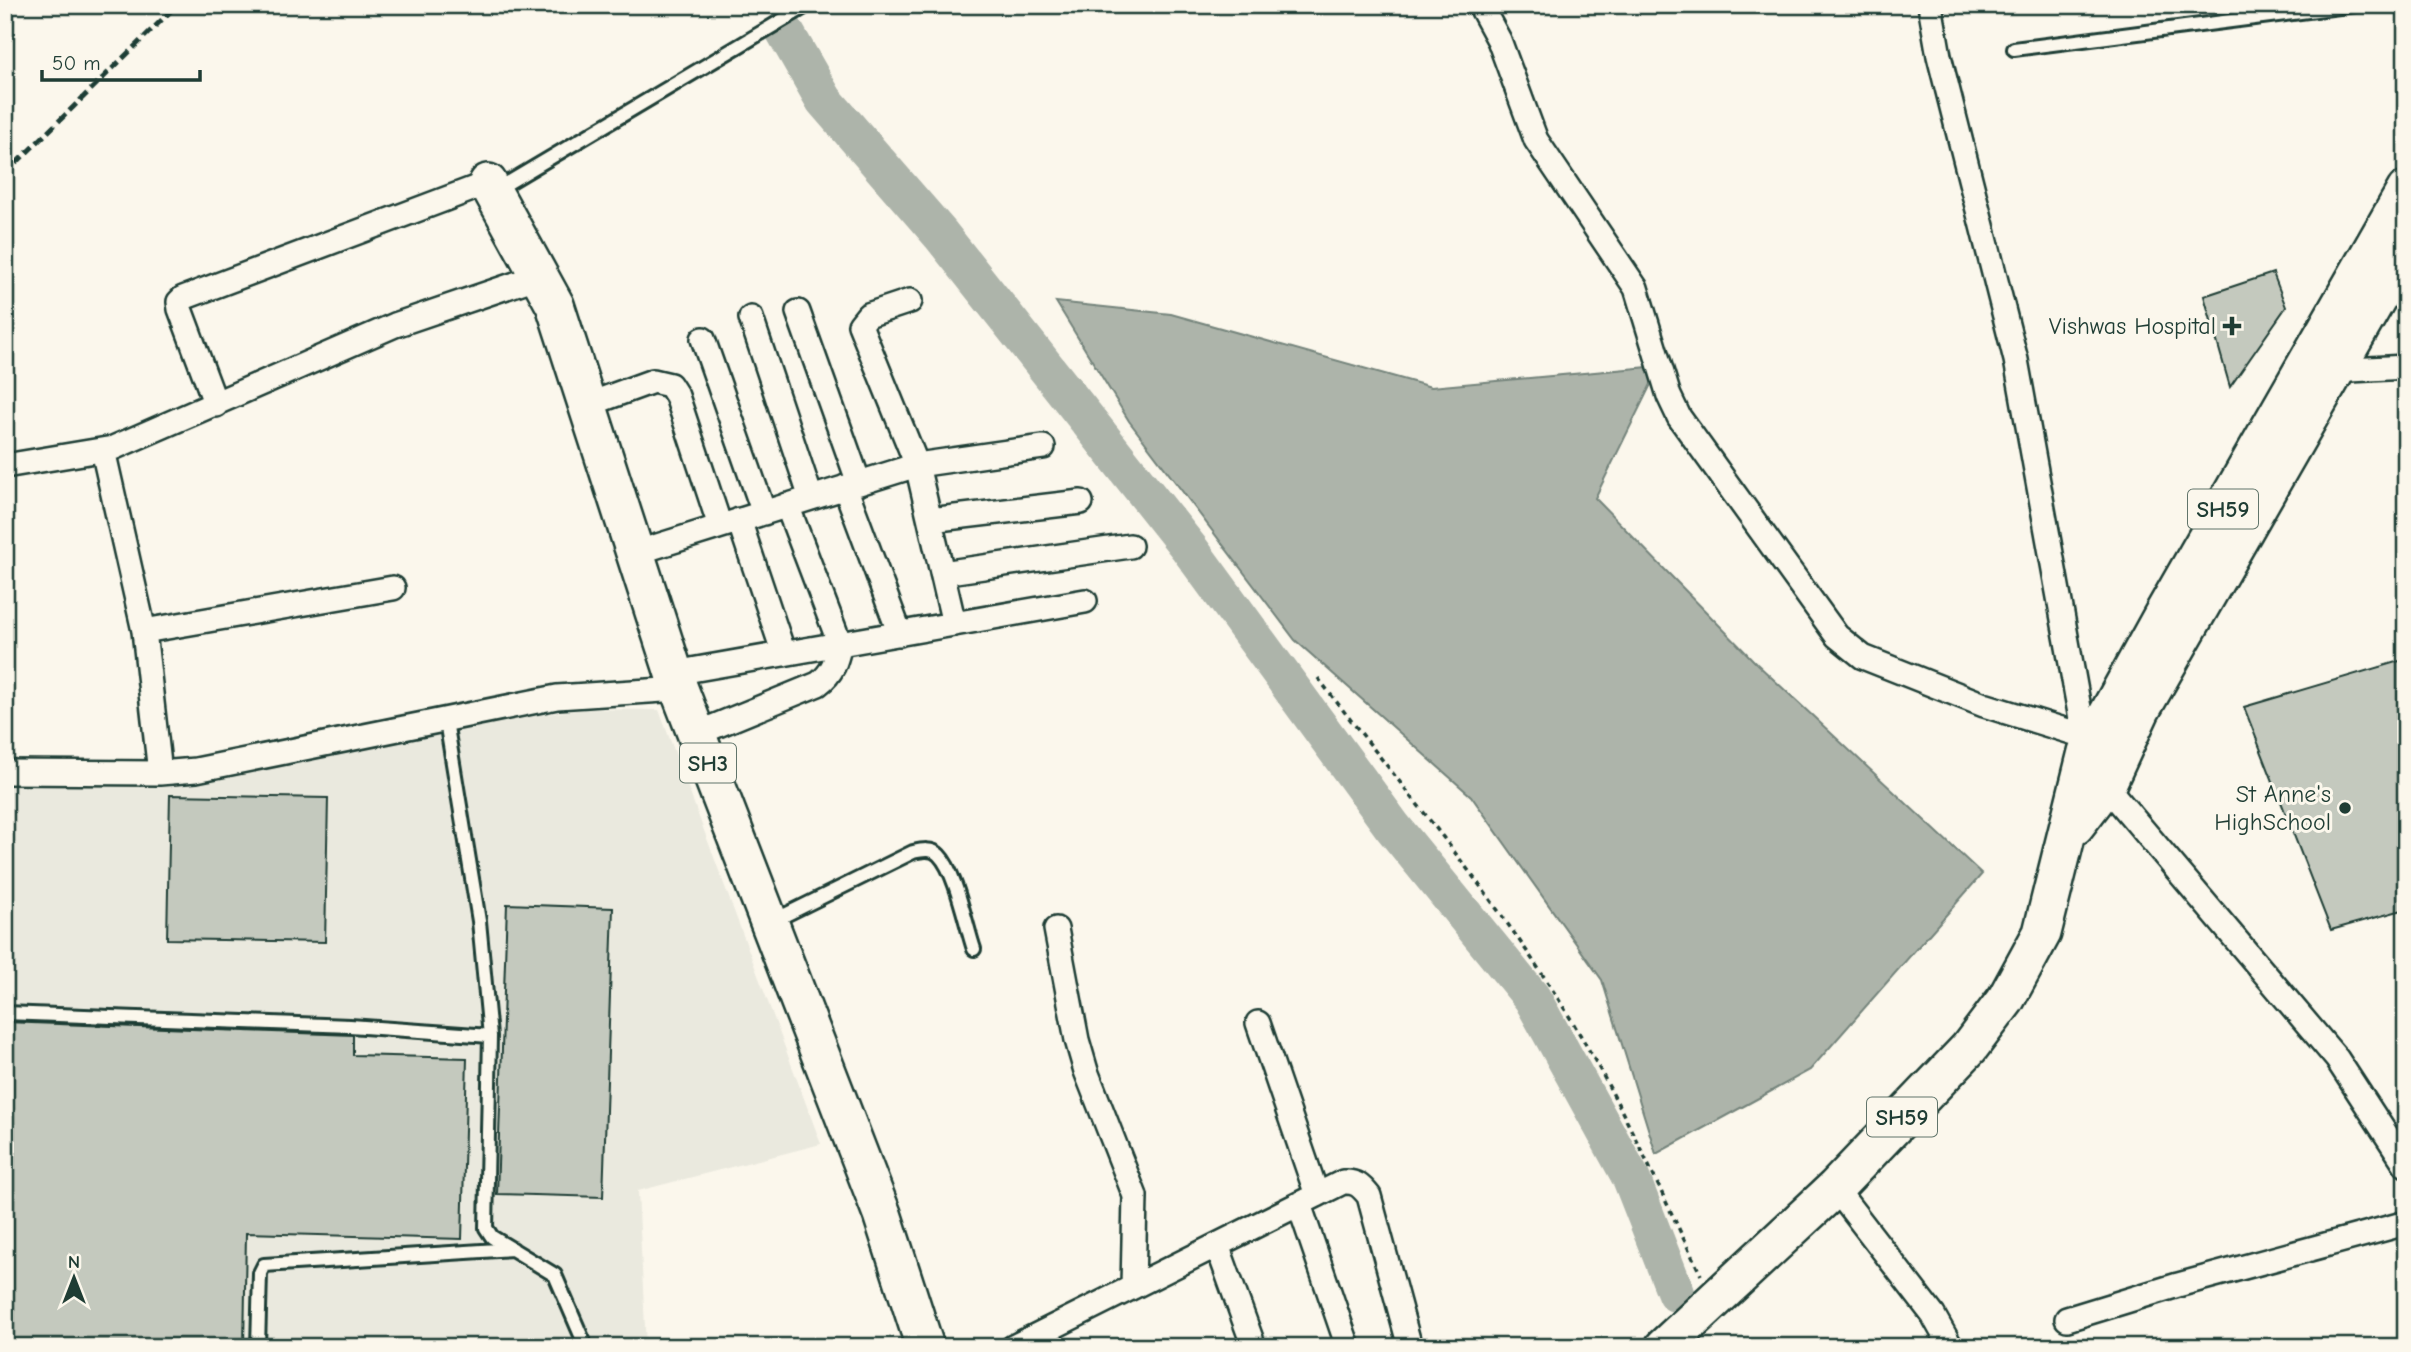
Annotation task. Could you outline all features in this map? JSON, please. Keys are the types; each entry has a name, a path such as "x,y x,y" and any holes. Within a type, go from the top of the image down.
{"main road":[{"name":"SH3","path":"491,187 555,305 677,681 882,1214 925,1347"},
{"name":"SH59","path":"2065,838 2106,786 2141,710 2406,190"},
{"name":"SH59","path":"1664,1347 1835,1188 1969,1048 2006,999 2042,933 2086,744 2292,416 2332,371 2406,248"}],"street":[{"path":"1480,5 1499,40 1536,140 1636,288 1669,396 1679,416 1837,636 1863,657 2086,744"},
{"path":"1930,5 1939,56 2016,360 2086,744 2106,786 2337,1059 2406,1165"},
{"path":"216,405 180,309 179,302 183,298 491,187"},
{"path":"5,466 103,450 216,405 395,325 539,276"},
{"path":"910,301 868,315 860,325 917,465 954,624"},
{"path":"798,312 900,634"},
{"path":"751,318 811,498"},
{"path":"703,339 764,513"},
{"path":"2332,371 2406,368"},
{"path":"587,405 653,381 670,385 677,396 784,654"},
{"path":"635,553 917,465 1043,447"},
{"path":"103,450 144,631 160,773"},
{"path":"930,520 1081,502"},
{"path":"696,733 818,684 828,677 835,664 840,644 787,505"},
{"path":"942,573 1130,546"},
{"path":"144,631 393,588"},
{"path":"5,772 160,773 196,770 557,697 677,681 784,654 1085,601"},
{"path":"1056,929 1083,1061 1135,1196 1133,1287"},
{"path":"1258,1023 1348,1347"},
{"path":"1013,1347 1343,1182 1362,1186 1368,1196 1410,1347"},
{"path":"1835,1188 1933,1315 1951,1347"},
{"path":"2067,1319 2178,1285 2406,1223"},
{"path":"1217,1245 1254,1347"}],"lane":[{"path":"491,187 807,5"},
{"path":"2014,49 2355,5"},
{"path":"446,720 480,921 490,1036 486,1228 492,1237 555,1275 586,1347"},
{"path":"770,923 914,852 926,849 939,854 948,869 974,949"},
{"path":"5,1013 350,1026 490,1036"},
{"path":"258,1347 260,1273 264,1265 515,1249"}],"path":[{"path":"1318,678 1479,887 1557,998 1634,1137 1713,1299"}],"shaded area":[{"path":"1056,302 1171,314 1431,387 1660,366 1595,498 1757,664 1982,874 1810,1070 1656,1154 1602,980 1471,796 1295,640 1129,421"},
{"path":"584,709 659,710 821,1144 638,1191 646,1347 5,1347 5,784 195,780 436,729"}],"building":[{"path":"2273,273 2286,307 2230,387 2204,296"},
{"name":"St Anne's HighSchool","path":"2406,659 2406,909 2331,930 2244,707"},
{"path":"170,795 328,798 325,942 167,939"},
{"path":"507,904 613,908 603,1197 497,1194"},
{"path":"5,1022 353,1035 353,1055 467,1058 462,1239 246,1233 244,1347 5,1347"}],"waterway":[{"path":"784,30 824,100 941,235 1189,548 1392,826 1532,998 1631,1178 1676,1293"}],"railway":[{"path":"5,174 177,5"}],"place":[{"name":"Vishwas Hospital","path":"2232,326"},
{"name":"St Anne's HighSchool","path":"2345,808"}]}
